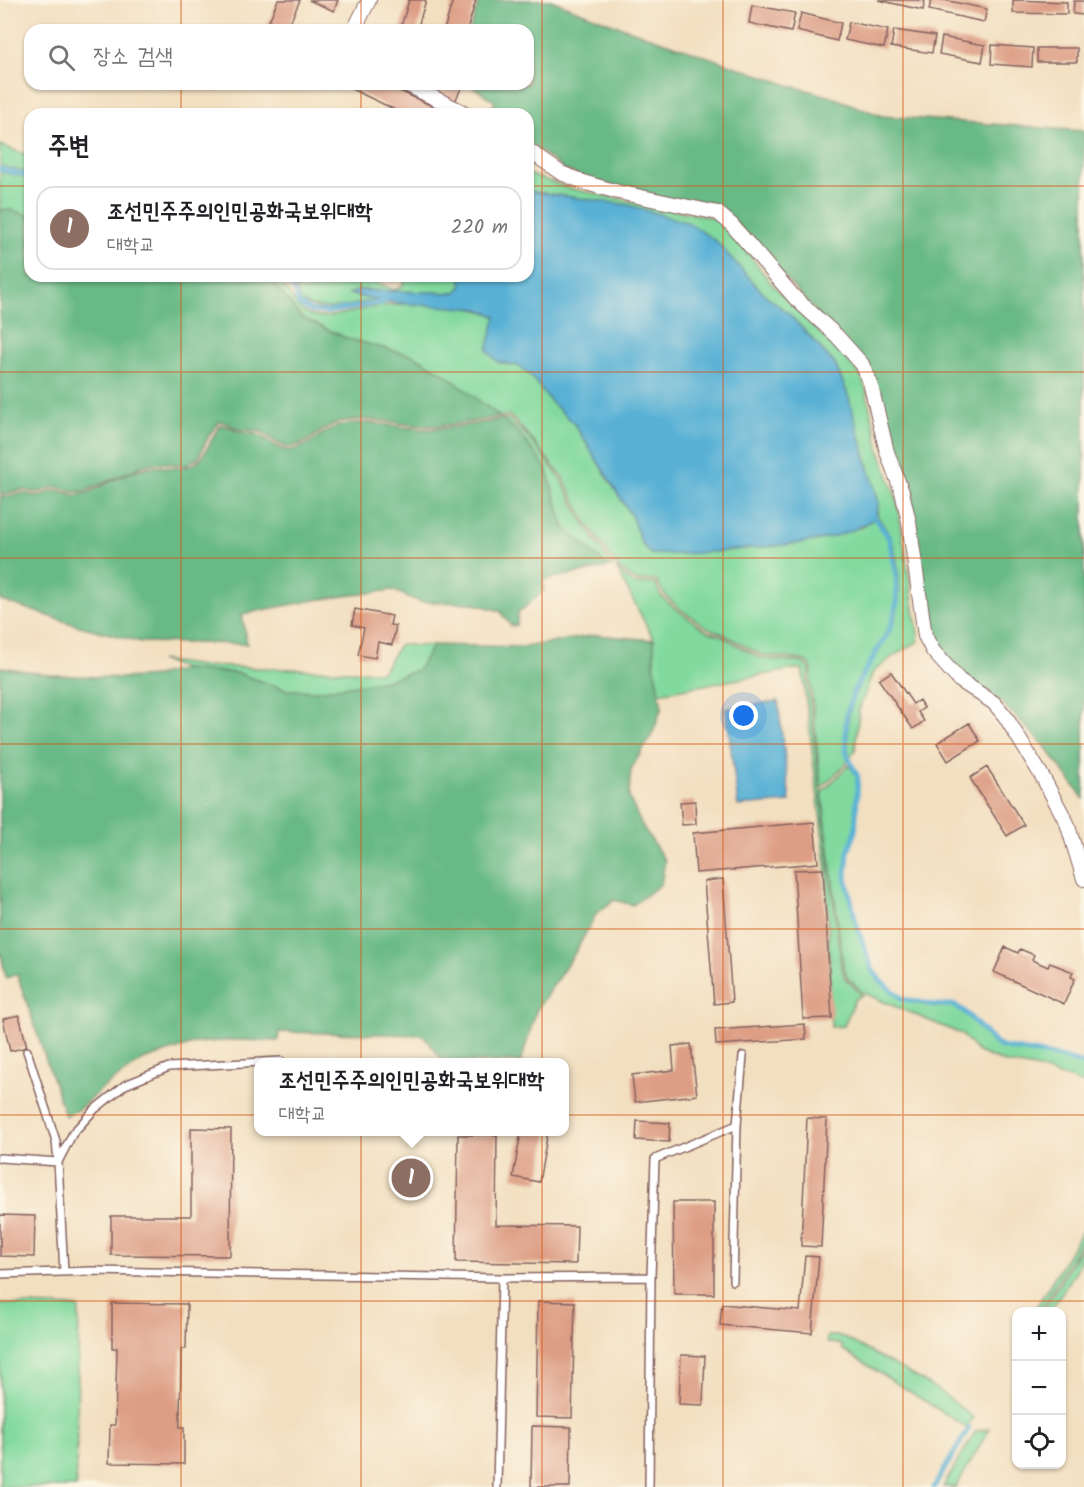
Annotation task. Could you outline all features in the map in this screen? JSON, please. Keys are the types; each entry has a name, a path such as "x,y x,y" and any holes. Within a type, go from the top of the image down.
{"street":[{"path":"357,24 369,0"},
{"path":"418,90 455,108"},
{"path":"534,154 561,173 586,183 718,213 731,224 795,298 837,336 862,364 870,382 887,452 902,492 909,522 925,636 933,651 952,674 994,703 1005,716 1042,776 1067,823 1084,879"}],"lane":[{"path":"27,1051 56,1141 64,1272"},
{"path":"732,1281 737,1125 743,1056"},
{"path":"58,1162 73,1133 95,1109 125,1085 140,1077 179,1065 254,1062"},
{"path":"649,1487 651,1277 655,1159 737,1125"},
{"path":"0,1158 58,1162"},
{"path":"0,1274 64,1272 502,1278 651,1277"},
{"path":"497,1487 502,1278"}],"green space":[{"path":"479,0 551,0 610,23 882,116 1084,131 1084,799 1044,745 1002,703 957,670 946,658 931,630 874,384 815,311 732,219 591,180 565,170 534,147 534,108 492,108 495,102 478,90 534,90 534,24 472,24"},
{"path":"0,145 24,154 24,172 0,166"},
{"path":"0,172 24,177 24,214 11,210 0,210"},
{"path":"534,176 572,189 714,218 733,233 771,283 861,376 880,451 897,500 919,641 873,672 859,710 855,751 850,758 848,731 852,703 863,678 895,621 899,582 893,544 877,515 879,503 847,393 835,364 788,313 764,294 742,270 628,205 534,192"},
{"path":"0,210 11,210 24,214 24,282 271,282 302,318 348,339 415,356 445,374 500,417 433,426 350,420 333,424 301,444 287,447 260,432 240,430 219,422 198,458 187,465 161,463 144,465 86,491 77,492 56,487 36,493 25,490 0,494"},
{"path":"271,282 279,282 306,313 320,317 369,308 416,304 467,307 496,316 492,339 498,362 519,366 533,378 551,402 574,423 631,515 642,544 861,528 874,518 891,547 896,596 888,629 860,678 849,704 845,734 845,752 848,762 821,788 810,664 802,660 761,655 708,628 677,607 664,594 656,580 635,581 617,566 586,522 563,478 509,415 500,417 445,374 415,356 348,339 302,318"},
{"path":"291,282 377,282 394,290 402,286 404,282 461,282 462,285 456,293 359,290 350,294 376,300 329,308 319,308 301,302 296,287"},
{"path":"508,418 528,437 561,479 584,523 613,566 609,567 564,527 546,468 519,433 502,419"},
{"path":"502,419 519,433 546,468 564,527 609,567 543,580 544,591 518,613 517,625 511,626 500,611 472,603 420,602 392,590 315,600 242,614 247,644 141,642 79,626 0,600 0,497 25,493 36,496 57,490 77,495 87,493 140,469 154,466 187,467 201,458 220,425 240,432 259,435 280,448 288,450 302,447 335,427 352,423 434,429"},
{"path":"616,568 634,584 655,583 661,596 707,631 722,636 760,658 801,662 808,666 810,672 807,677 841,964 845,978 862,995 855,999 844,1026 831,1027 827,872 802,668 659,693 654,666 654,640"},
{"path":"596,635 654,640 654,666 662,707 653,733 631,769 629,797 641,824 665,861 661,884 633,905 614,900 596,914 576,951 536,1011 522,1058 441,1058 423,1035 279,1032 278,1041 233,1040 196,1043 143,1060 100,1090 79,1109 65,1116 17,974 6,978 0,950 0,667 51,675 125,678 156,676 184,669 237,673 287,690 318,691 388,680 418,670 433,645 524,647"},
{"path":"400,644 433,645 418,670 388,680 318,691 287,690 237,673 184,669 160,660 203,666 382,672"},
{"path":"849,765 857,777 856,812 854,833 847,851 845,878 860,938 871,969 879,981 903,1000 934,1007 954,1006 1000,1048 1056,1057 1084,1065 1084,1084 1035,1068 1006,1063 978,1052 961,1034 863,993 847,977 843,964 822,792"},
{"path":"1084,1228 1084,1237 1042,1307 1036,1307"},
{"path":"1084,1242 1080,1261 1072,1278 1053,1307 1045,1307"},
{"path":"0,1304 79,1307 76,1487 0,1487"},
{"path":"827,1336 841,1336 904,1370 941,1392 974,1418 966,1427 843,1350 841,1344 827,1343"},
{"path":"990,1428 956,1487 943,1487 975,1432"}],"water":[{"path":"534,192 628,205 689,223 716,241 764,294 788,313 835,364 847,392 879,503 875,518 832,537 800,543 702,553 651,554 642,544 631,515 574,423 551,402 533,378 519,366 498,362 487,350 496,316 479,309 384,302 349,294 359,290 456,293 462,285 461,282 534,282"},
{"path":"778,701 790,802 738,806 726,709"}],"building":[{"path":"278,0 300,0 290,24 268,24"},
{"path":"309,0 338,0 334,11"},
{"path":"409,0 426,0 419,24 402,24"},
{"path":"453,0 476,0 469,24 446,24"},
{"path":"878,0 925,0 923,10"},
{"path":"931,0 944,0 987,9 984,22 929,10"},
{"path":"1013,0 1067,2 1067,14 1013,13"},
{"path":"1074,1 1084,1 1084,15 1073,14"},
{"path":"752,5 795,13 791,32 749,23"},
{"path":"801,13 841,23 837,41 797,31"},
{"path":"849,22 888,30 884,48 845,40"},
{"path":"894,30 935,36 932,53 891,47"},
{"path":"942,37 985,45 982,62 939,54"},
{"path":"992,45 1033,48 1032,67 991,64"},
{"path":"1037,48 1077,48 1077,62 1037,62"},
{"path":"354,90 398,90 436,108 391,108"},
{"path":"418,90 460,90 453,106"},
{"path":"355,609 392,616 390,625 396,626 392,645 378,642 375,658 358,655 364,628 352,625"},
{"path":"891,672 913,704 919,700 924,708 918,712 924,721 913,729 879,680"},
{"path":"969,723 980,741 948,761 937,743"},
{"path":"987,767 1024,825 1007,836 970,778"},
{"path":"695,801 696,824 682,825 680,802"},
{"path":"814,822 818,863 696,873 693,833"},
{"path":"823,869 832,1018 803,1019 794,870"},
{"path":"723,879 732,1002 714,1004 704,881"},
{"path":"1005,947 1018,953 1020,949 1034,955 1032,960 1048,967 1050,963 1073,972 1071,977 1075,979 1064,1004 994,972"},
{"path":"19,1015 27,1047 10,1051 3,1019"},
{"path":"805,1024 806,1039 716,1045 715,1030"},
{"path":"691,1044 697,1095 635,1102 632,1075 674,1070 672,1046"},
{"path":"807,1118 827,1119 821,1247 801,1246"},
{"path":"637,1121 670,1123 669,1142 636,1140"},
{"path":"191,1128 231,1129 230,1256 111,1255 111,1216 191,1216"},
{"path":"458,1136 497,1136 496,1225 577,1226 576,1264 456,1262"},
{"path":"520,1136 547,1136 539,1182 513,1177"},
{"path":"673,1202 714,1202 714,1294 674,1294"},
{"path":"0,1215 35,1216 34,1257 0,1256"},
{"path":"805,1256 819,1257 812,1333 720,1325 722,1304 800,1311"},
{"path":"538,1301 575,1302 572,1418 536,1417"},
{"path":"112,1303 187,1304 186,1349 181,1349 180,1427 184,1427 184,1464 109,1463 110,1425 115,1425 117,1348 112,1348"},
{"path":"681,1355 705,1356 703,1405 679,1404"},
{"path":"532,1426 571,1427 570,1487 531,1487"}],"waterway":[{"path":"0,169 24,175"},
{"path":"287,282 294,289 299,304 311,311 327,312 384,302"},
{"path":"875,518 889,538 896,571 897,602 891,627 854,690 846,717 846,752 858,777 855,834 848,852 846,877 856,922 872,969 880,980 903,999 935,1005 954,1005 964,1011 1001,1047 1056,1056 1084,1064"},
{"path":"934,1487 969,1428"}],"place":[{"name":"조선민주주의인민공화국보위대학","path":"411,1178"}]}
